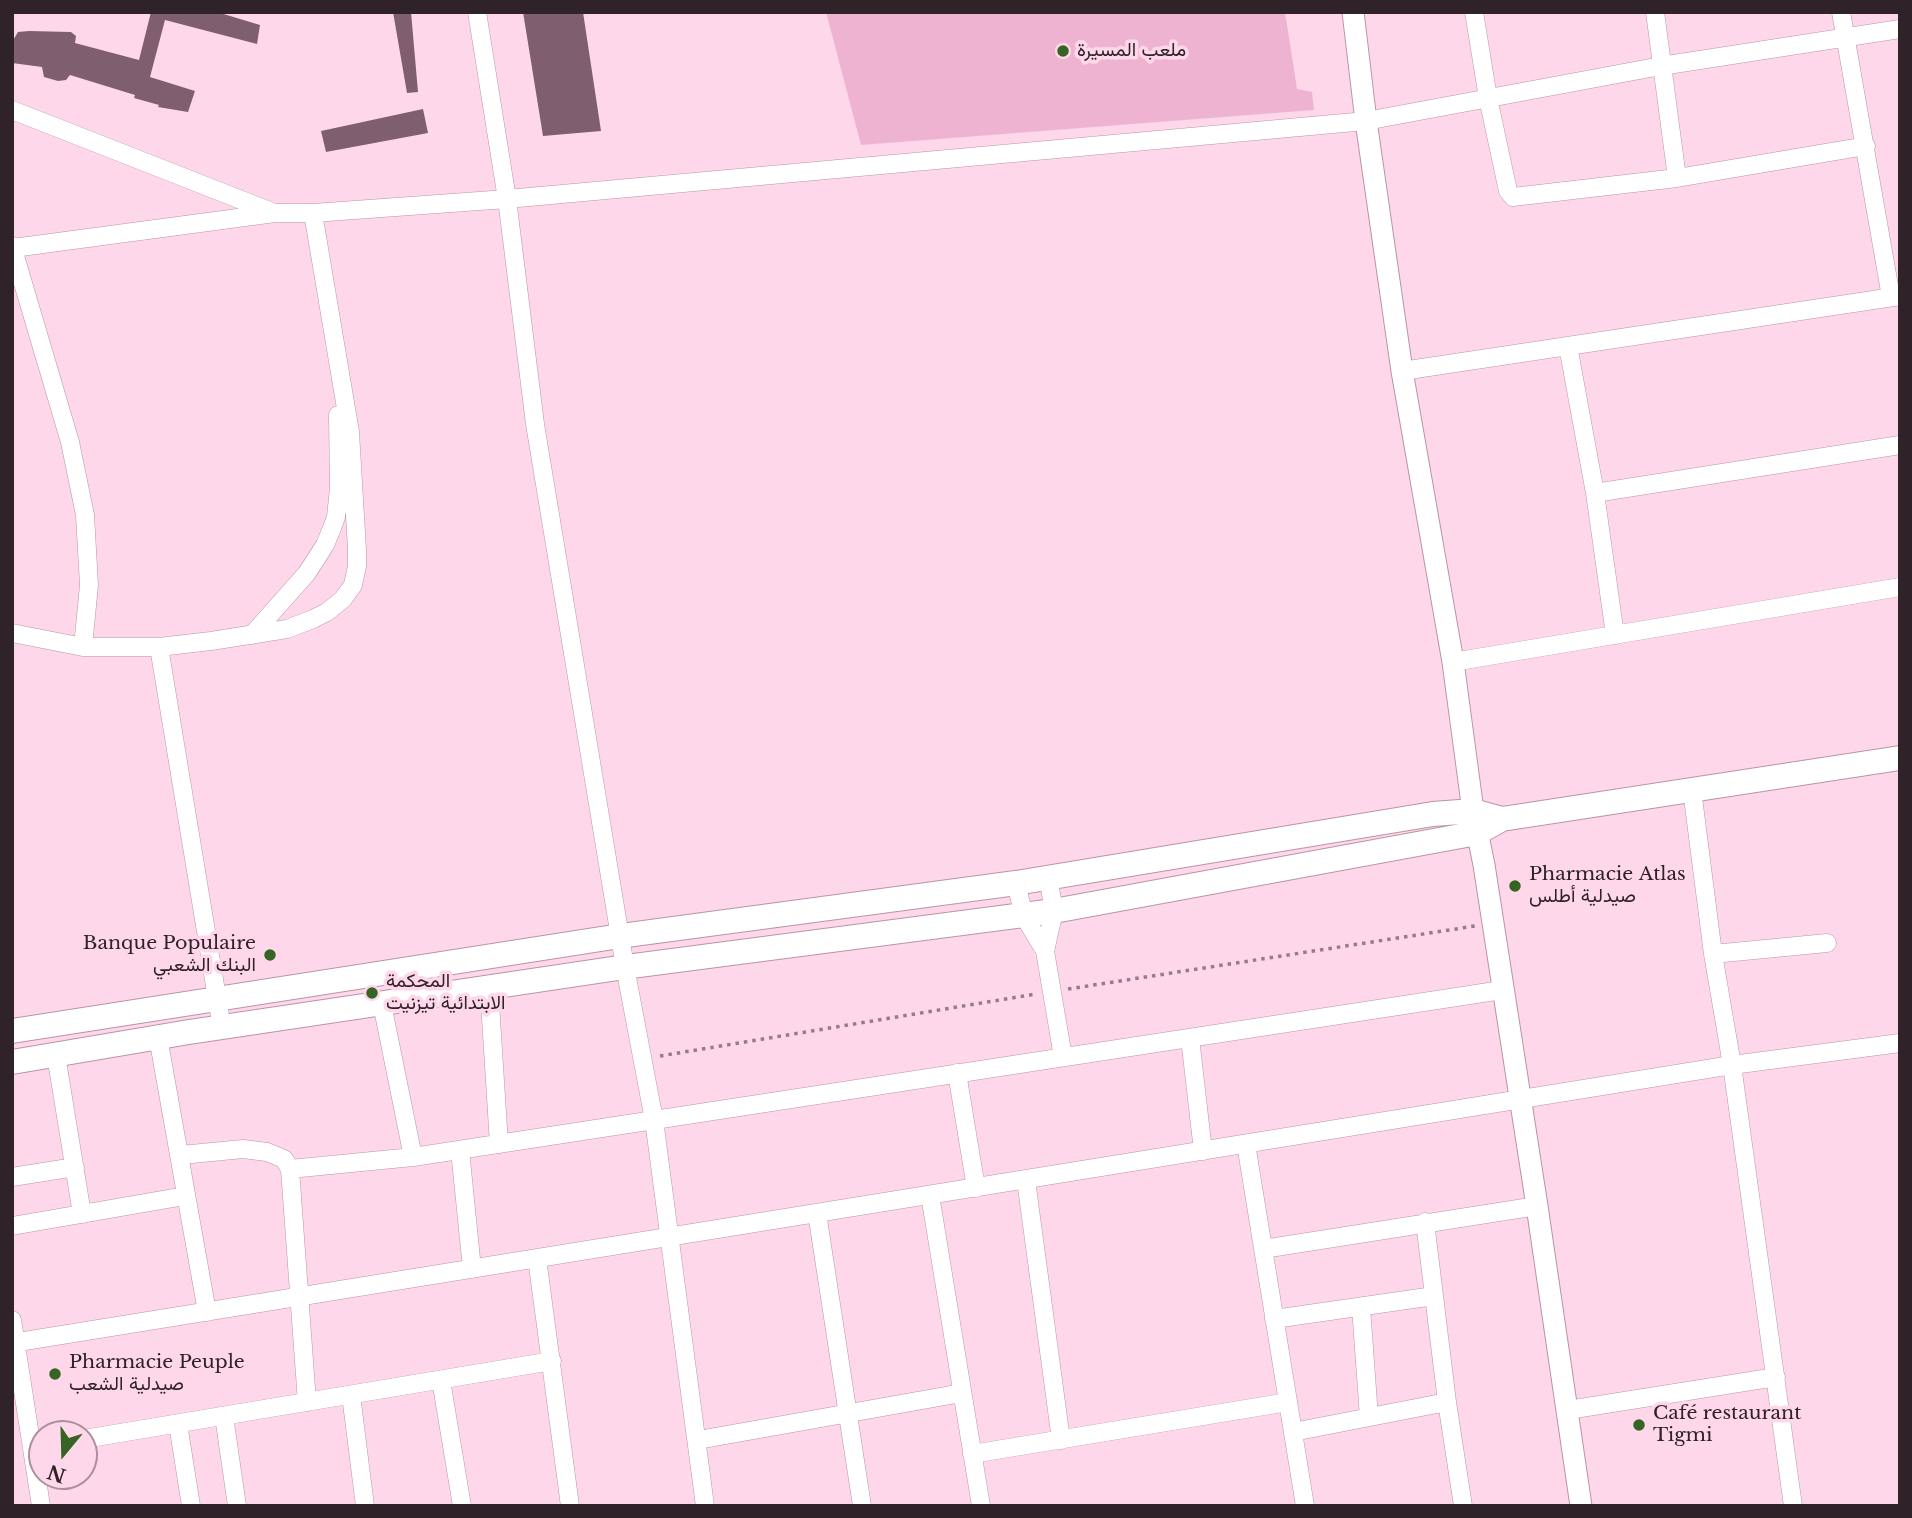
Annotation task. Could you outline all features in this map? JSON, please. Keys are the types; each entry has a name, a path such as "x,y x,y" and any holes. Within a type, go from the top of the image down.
{"main road":[{"path":"12,1062 158,1037 625,967 1024,916 1475,822 1900,758"},
{"path":"12,1031 620,936 1016,884 1433,814 1475,822"}],"street":[{"path":"477,12 507,200 535,424 625,967 654,1120 705,1506"},
{"path":"1353,12 1402,371 1453,662 1475,822 1484,865 1568,1410 1580,1506"},
{"path":"1474,12 1488,98 1511,196 1677,178 1866,146"},
{"path":"1655,12 1677,178"},
{"path":"1402,371 1895,296 1841,12"},
{"path":"83,647 89,585 85,516 69,442 12,247 275,213 313,214 507,200 1366,121 1661,66 1900,29"},
{"path":"12,110 275,213"},
{"path":"12,633 83,647 159,648 252,635 287,629 327,612 353,585 357,566 346,401 313,214"},
{"path":"1568,346 1595,493 1615,635"},
{"path":"252,635 307,573 325,545 336,517 339,478 337,417 346,401"},
{"path":"1595,493 1900,445"},
{"path":"336,517 355,520"},
{"path":"1453,662 1900,587"},
{"path":"159,648 222,1028"},
{"path":"1692,790 1713,954 1732,1065 1793,1506"},
{"path":"1045,951 1054,911 1048,877"},
{"path":"1016,884 1024,916 1045,951 1063,1057"},
{"path":"1713,954 1827,943"},
{"path":"489,987 499,1144"},
{"path":"290,1169 413,1157 1502,990"},
{"path":"382,1004 413,1157"},
{"path":"158,1037 207,1312"},
{"path":"1190,1038 1203,1151"},
{"path":"14,1343 1732,1065 1900,1043"},
{"path":"56,1055 82,1214"},
{"path":"957,1073 976,1188"},
{"path":"1246,1144 1305,1506"},
{"path":"181,1155 243,1149 267,1152 284,1159 290,1169 307,1402"},
{"path":"460,1150 472,1269"},
{"path":"12,1177 75,1167"},
{"path":"1026,1180 1061,1440"},
{"path":"930,1195 981,1506"},
{"path":"12,1226 185,1196"},
{"path":"1263,1249 1537,1206"},
{"path":"817,1213 862,1506"},
{"path":"1425,1222 1463,1506"},
{"path":"537,1258 570,1506"},
{"path":"1275,1319 1434,1296"},
{"path":"1361,1307 1369,1417"},
{"path":"12,1320 14,1343 30,1420"},
{"path":"98,1437 552,1361"},
{"path":"1568,1410 1776,1377"},
{"path":"441,1380 463,1506"},
{"path":"698,1440 962,1393"},
{"path":"351,1395 365,1506"},
{"path":"972,1454 1288,1402"},
{"path":"1293,1432 1447,1402"},
{"path":"224,1416 237,1506"},
{"path":"178,1424 191,1506"}],"shaded area":[{"name":"ملعب المسيرة","path":"826,12 1285,12 1297,89 1312,92 1314,110 861,145"}],"building":[{"path":"151,12 217,12 260,25 257,44 165,20 150,77 195,91 188,112 158,107 159,105 134,98 135,95 70,75 66,80 58,81 44,77 42,67 12,63 12,42 18,32 29,31 71,32 76,36 75,43 139,60"},
{"path":"393,12 411,12 418,92 407,93"},
{"path":"523,12 583,12 601,131 543,136"},
{"path":"423,109 428,133 326,152 321,131"}],"place":[{"name":"ملعب المسيرة","path":"1063,51"},
{"name":"Pharmacie Atlas صيدلية أطلس","path":"1515,886"},
{"name":"Banque Populaire البنك الشعبي","path":"270,955"},
{"name":"المحكمة الابتدائية تيزنيت","path":"372,993"},
{"name":"Pharmacie Peuple صيدلية الشعب","path":"55,1374"},
{"name":"Café restaurant Tigmi","path":"1639,1425"}]}
